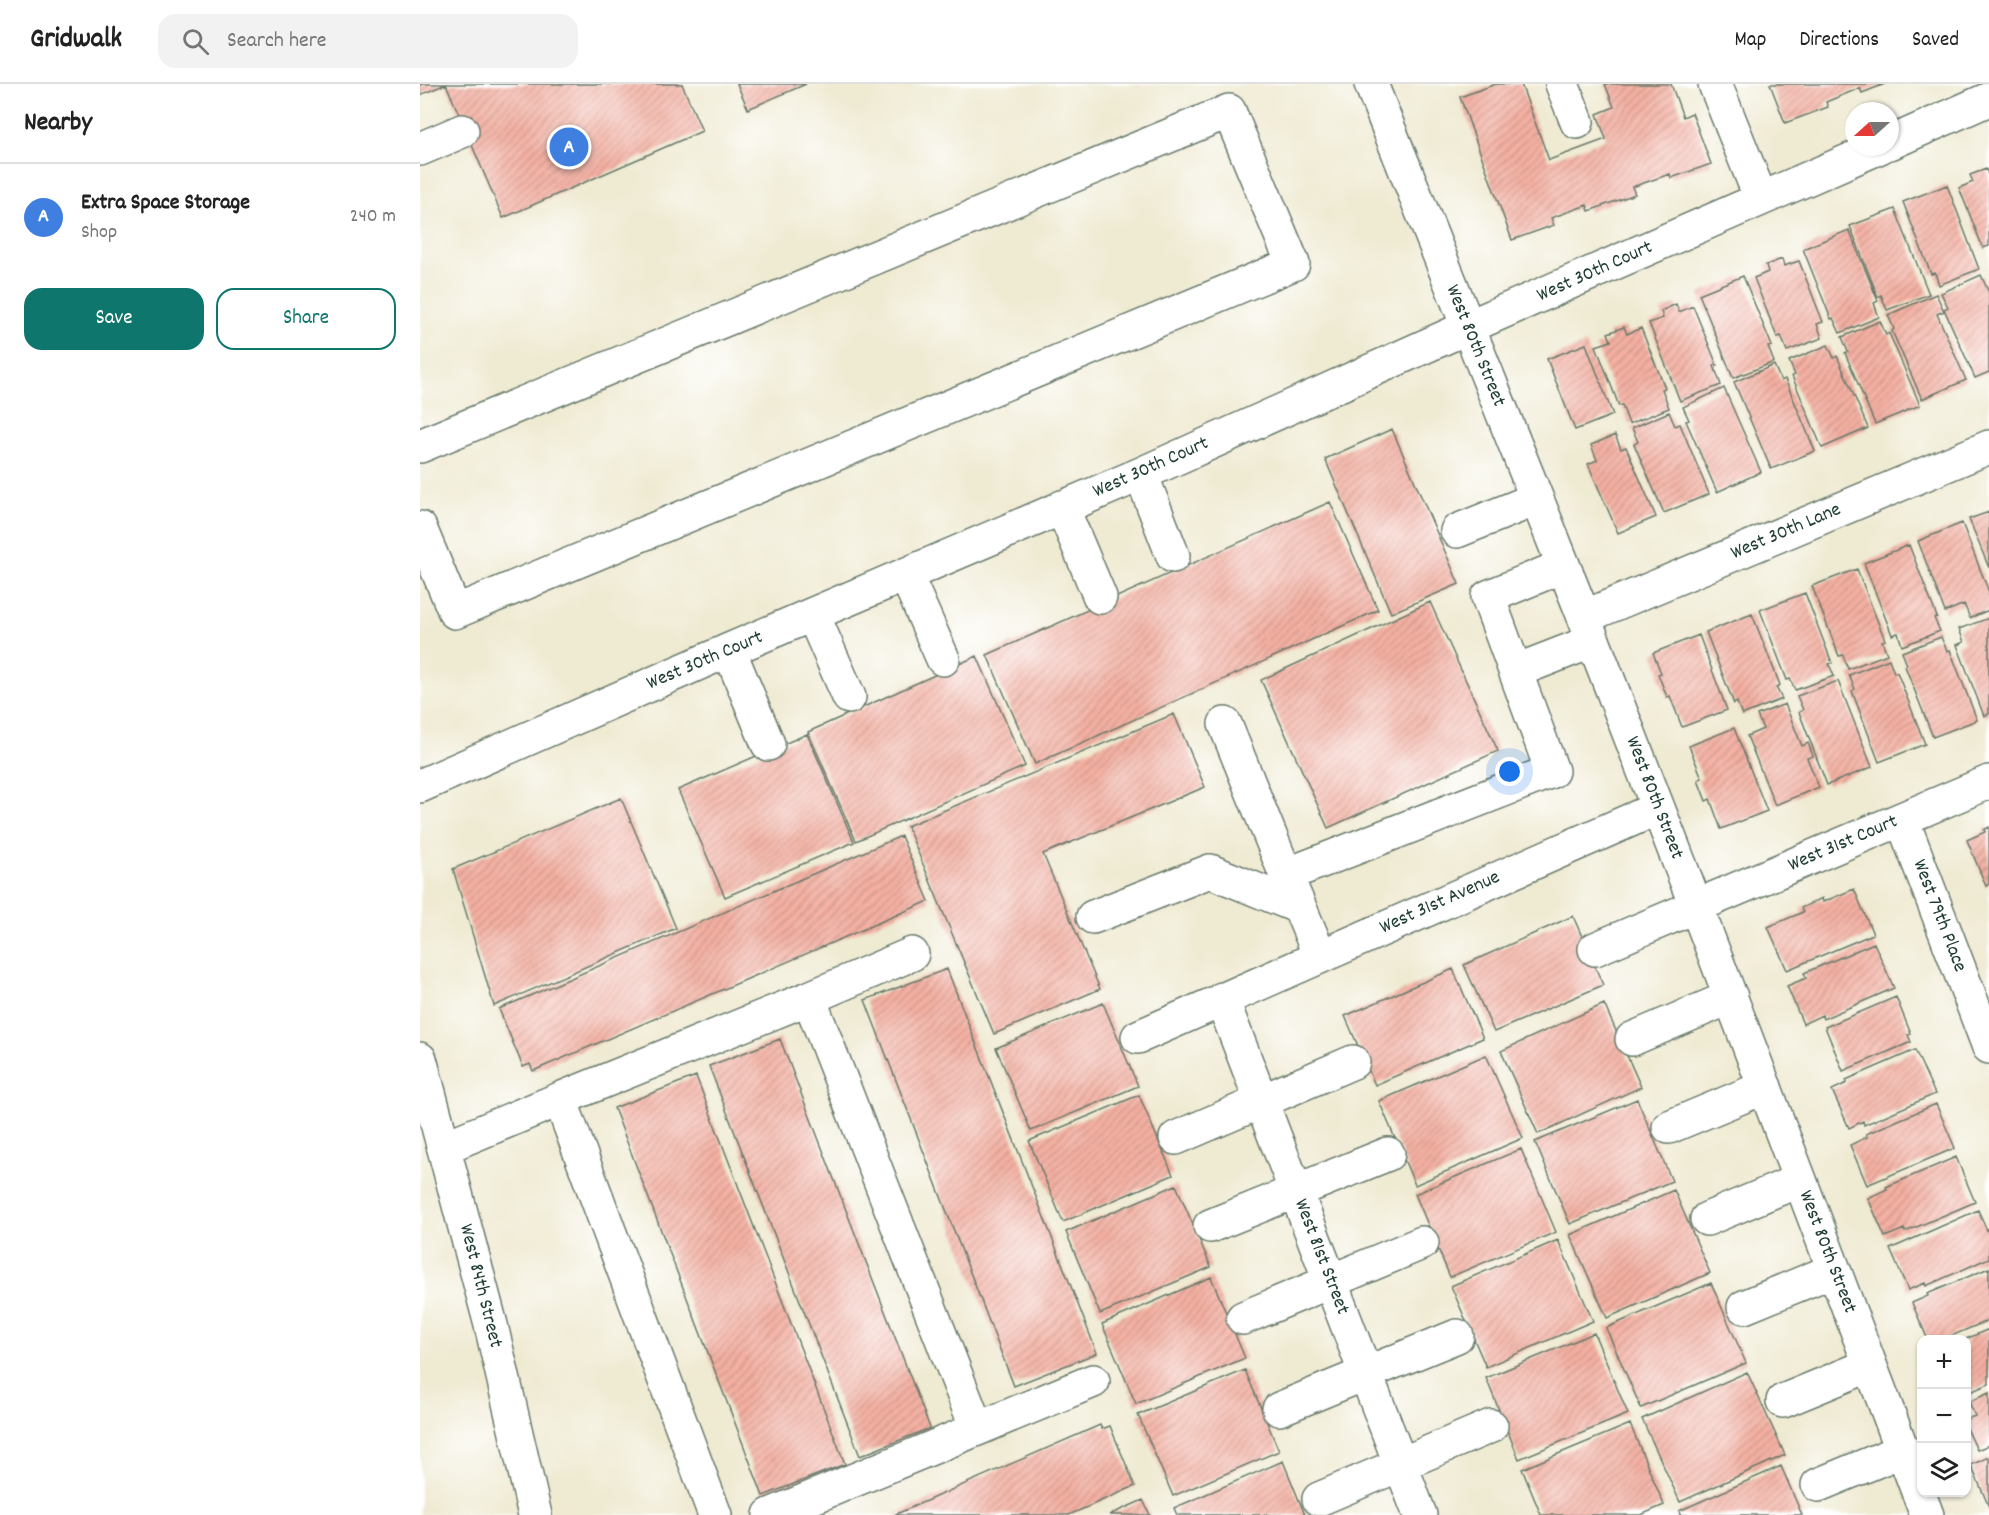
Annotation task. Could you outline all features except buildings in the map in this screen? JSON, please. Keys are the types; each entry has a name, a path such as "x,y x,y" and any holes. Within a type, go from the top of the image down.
{"street":[{"name":"West 80th Street","path":"1371,84 1658,808 1927,1515"},
{"path":"1562,84 1577,122"},
{"path":"1715,84 1761,199"},
{"path":"1899,139 1989,99"},
{"path":"420,446 1229,111 1293,264 455,612 420,528"},
{"path":"420,149 462,131"},
{"name":"West 30th Court","path":"420,786 729,650 1141,474 1468,327 1859,156"},
{"name":"West 30th Lane","path":"1516,671 1588,629 1989,447"},
{"path":"1141,474 1173,556"},
{"path":"1457,531 1536,499"},
{"path":"1062,507 1100,597"},
{"path":"1286,875 1552,771 1488,597 1563,566"},
{"path":"906,575 943,659"},
{"path":"813,615 849,697"},
{"path":"729,650 768,744"},
{"path":"1225,723 1320,956"},
{"name":"West 31st Court","path":"1595,949 1989,782"},
{"name":"West 31st Avenue","path":"1138,1037 1658,808"},
{"name":"West 79th Place","path":"1902,819 1989,1047"},
{"path":"1093,917 1210,871 1299,907"},
{"path":"445,1146 912,954"},
{"path":"1632,1039 1731,997"},
{"path":"809,998 977,1429"},
{"name":"West 81st Street","path":"1222,999 1420,1515"},
{"name":"West 84th Street","path":"420,1059 491,1325 535,1515"},
{"path":"1176,1138 1353,1062"},
{"path":"1669,1127 1765,1087"},
{"path":"560,1099 715,1515"},
{"path":"1210,1226 1388,1154"},
{"path":"1707,1219 1800,1180"},
{"path":"1243,1318 1422,1243"},
{"path":"1744,1307 1834,1270"},
{"path":"1279,1409 1457,1336"},
{"path":"1783,1401 1870,1365"},
{"path":"770,1515 1093,1381"},
{"path":"1319,1499 1491,1426"},
{"path":"1818,1485 1903,1450"}],"place":[{"name":"Extra Space Storage","path":"569,147"}]}
